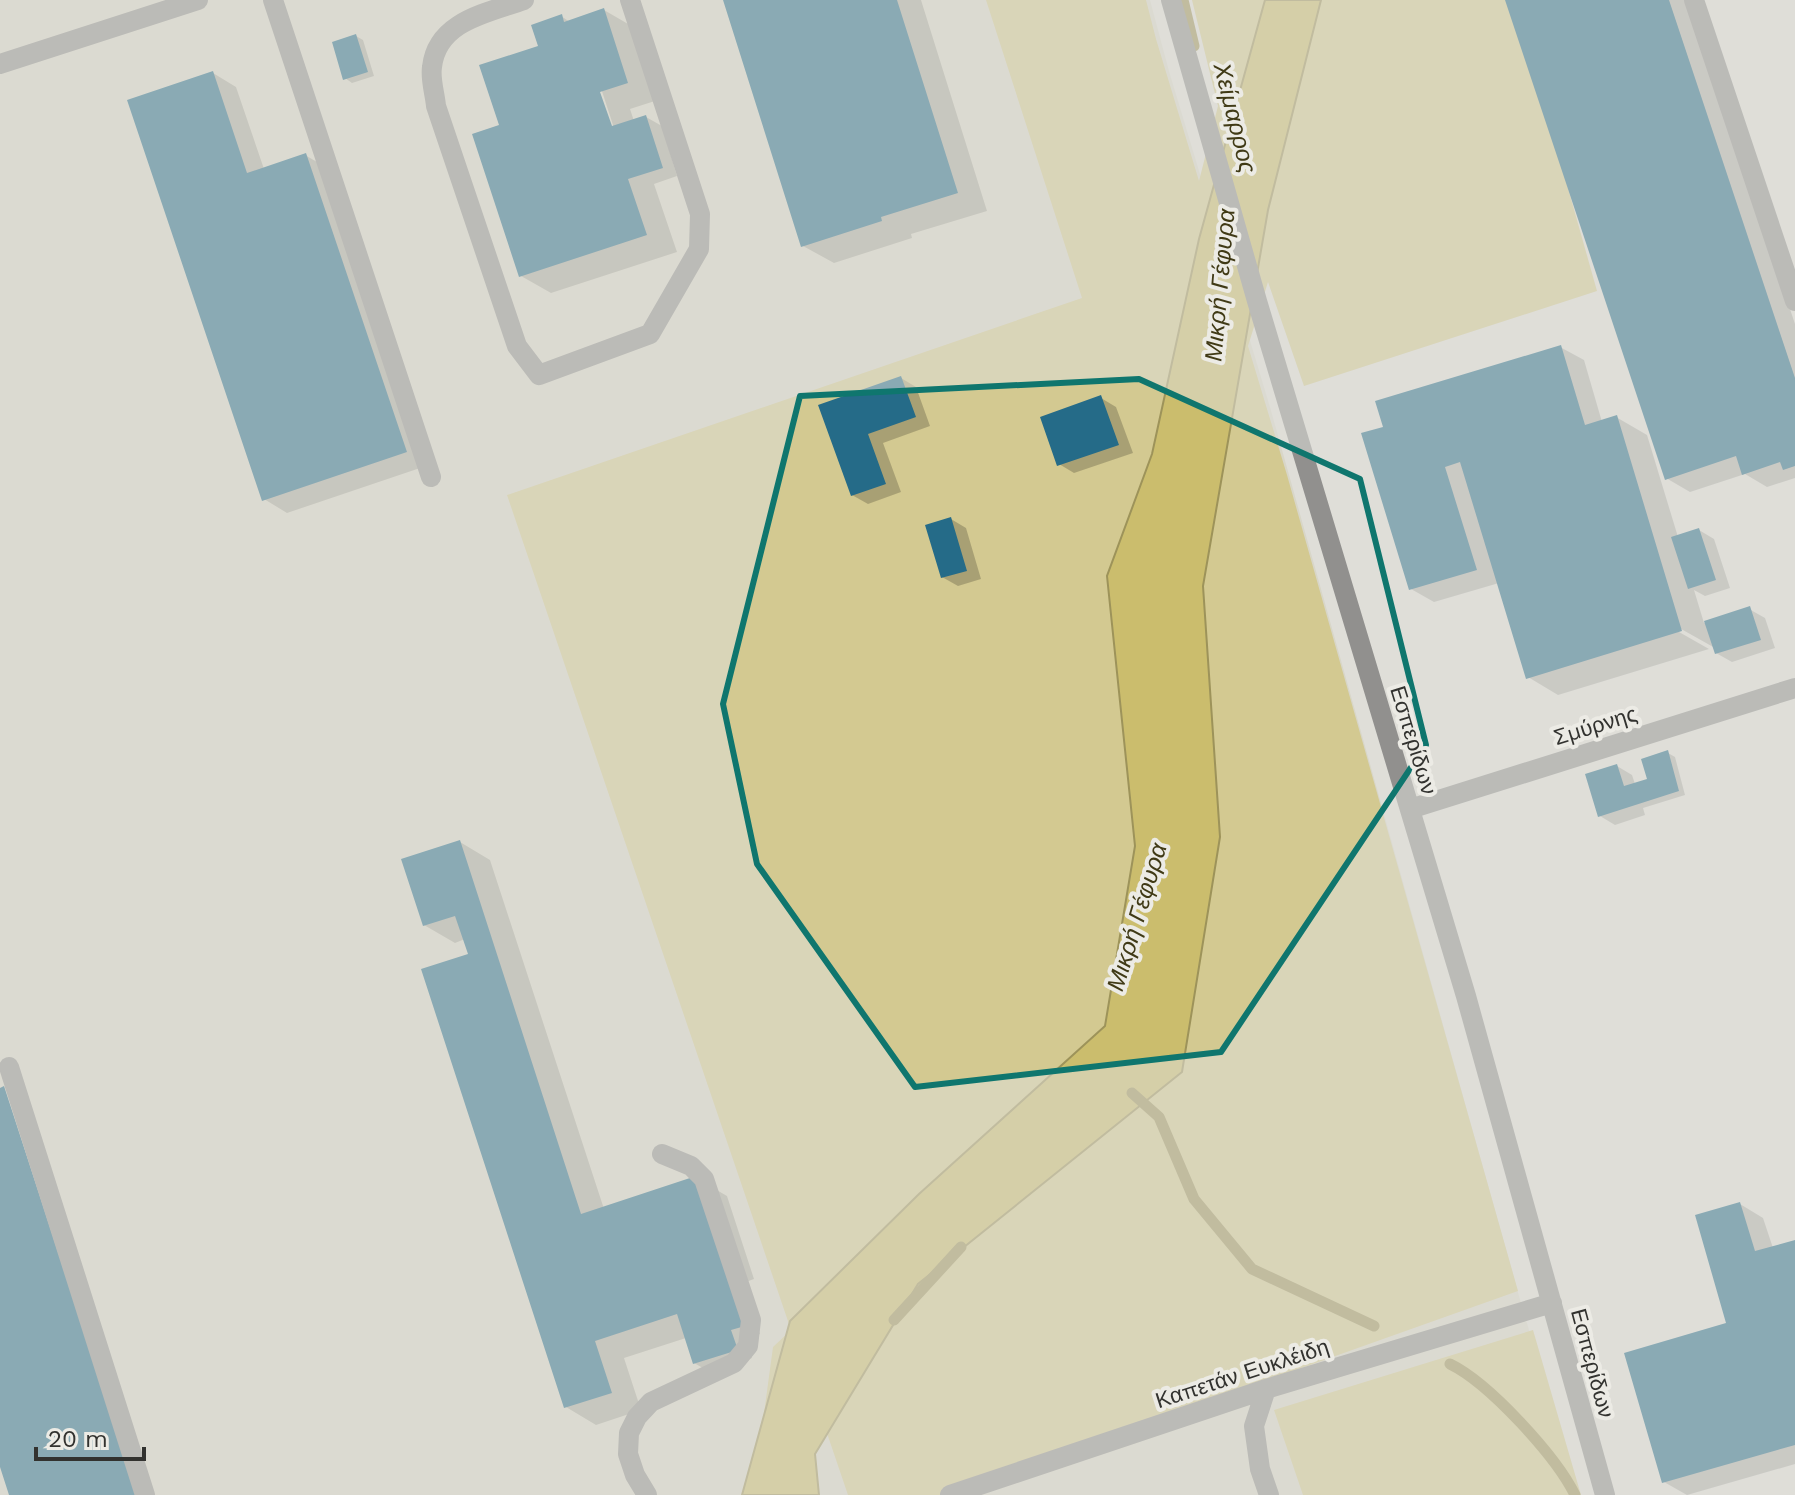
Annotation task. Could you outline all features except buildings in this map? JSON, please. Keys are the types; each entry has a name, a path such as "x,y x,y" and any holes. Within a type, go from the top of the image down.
{"street":[{"path":"0,64 198,0"},
{"path":"273,0 431,477"},
{"path":"524,0 464,21 440,41 431,68 436,106 517,346 539,375 650,334 699,249 700,214 630,0"},
{"name":"Εσπερίδων","path":"1171,0 1257,301 1466,996 1605,1495"},
{"path":"1694,0 1795,301"},
{"name":"Σμύρνης","path":"1410,809 1795,688"},
{"path":"9,1067 145,1495"},
{"path":"647,1495 635,1475 628,1454 629,1433 637,1417 651,1402 734,1363 748,1346 751,1320 704,1179 691,1166 662,1154"},
{"name":"Καπετάν Ευκλέιδη","path":"950,1495 1266,1389 1552,1303"},
{"path":"1266,1389 1254,1426 1260,1469 1269,1495"}],"highlighted area":[{"path":"1139,379 1360,479 1426,745 1221,1052 915,1087 757,864 723,704 800,396"}],"shaded area":[{"path":"0,0 1150,0 1270,407 1521,1303 1578,1495 0,1495"},
{"path":"986,0 1146,0 1199,181 1218,106 1192,0 1515,0 1597,291 1304,386 1268,282 1248,346 1518,1291 944,1495 848,1495 815,1398 756,1472 773,1347 791,1330 507,495 1082,298"},
{"path":"1533,1330 1581,1495 1303,1495 1274,1410"}],"water":[{"path":"1265,0 1321,0 1268,210 1203,586 1220,837 1182,1072 918,1284 815,1454 819,1495 742,1495 790,1321 919,1194 1105,1026 1135,846 1107,576 1152,454 1199,239"}],"waterway":[{"name":"Χείμαρρος","path":"1183,0 1194,46"},
{"path":"1132,1093 1159,1117 1194,1199 1252,1269 1374,1326"},
{"name":"Μικρή Γέφυρα","path":"894,1320 961,1247"},
{"path":"1450,1364 1483,1387 1520,1422 1553,1461 1575,1495"}]}
